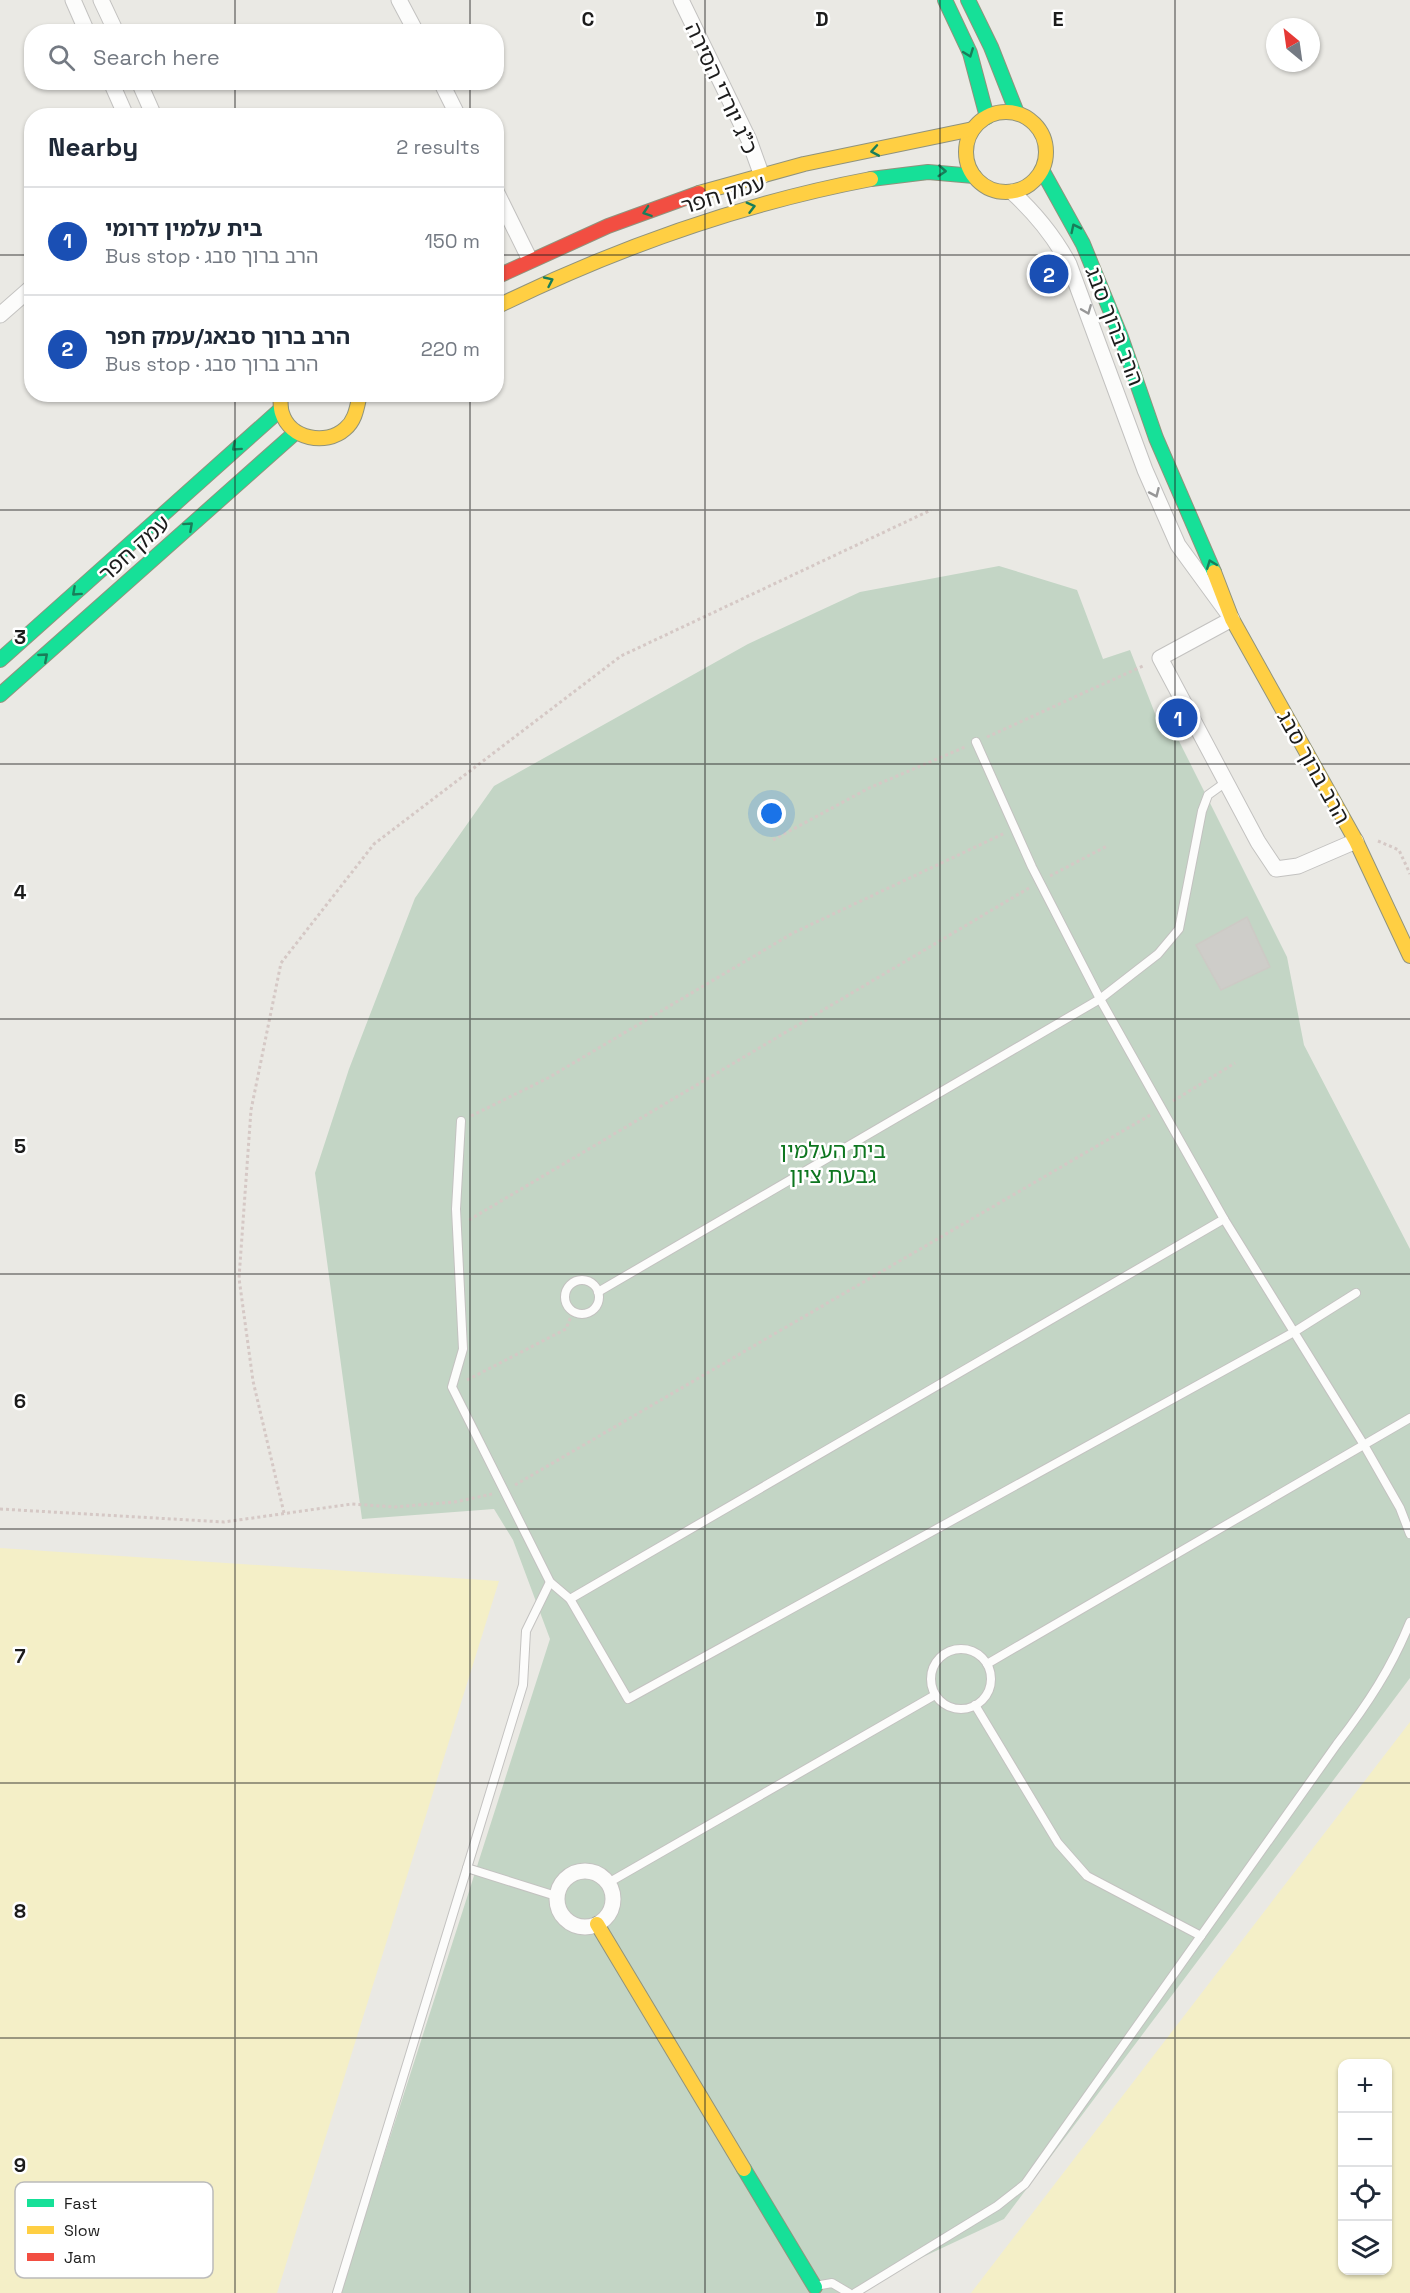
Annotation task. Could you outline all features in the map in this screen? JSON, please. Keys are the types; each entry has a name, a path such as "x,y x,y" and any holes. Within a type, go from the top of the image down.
{"street":[{"path":"73,0 84,24"},
{"path":"101,0 112,24"},
{"path":"399,0 412,24"},
{"name":"כ\"ג יורדי הסירה","path":"681,0 749,140 762,176"},
{"path":"945,0 970,53 987,117"},
{"path":"969,0 991,47 1017,113"},
{"path":"115,90 122,108"},
{"path":"143,90 150,108"},
{"path":"445,90 454,108"},
{"path":"1007,112 1017,113 1028,118 1042,134 1046,154 1042,170 1030,184 1012,192 991,189 974,176 966,158 966,147 973,129 987,117 1007,112"},
{"name":"עמק חפר","path":"504,272 634,217 715,189 804,164 934,141 973,129"},
{"name":"עמק חפר","path":"504,303 549,280 643,242 812,190 935,170 974,176"},
{"name":"הרב ברוך סבג","path":"1042,170 1083,244 1121,337 1156,438 1200,534 1232,619"},
{"name":"הרב ברוך סבג","path":"1012,192 1035,213 1058,243 1069,264 1145,470 1178,545 1232,619 1356,841 1298,866 1276,869 1258,842 1160,658 1232,619"},
{"path":"504,206 530,260"},
{"path":"0,315 24,294"},
{"path":"280,402 280,410 284,419 296,432 308,438 324,440 339,435 351,424 358,411 359,402"},
{"name":"עמק חפר","path":"0,660 280,410"},
{"name":"עמק חפר","path":"0,695 296,432"},
{"path":"1356,841 1410,956"},
{"path":"580,1871 592,1872 608,1883 613,1897 611,1911 597,1924 586,1928 566,1921 560,1913 556,1896 564,1879 580,1871"},
{"path":"597,1924 811,2290"}],"lane":[{"path":"976,742 1040,882 1160,1109 1224,1219 1364,1445 1400,1508 1410,1534"},
{"path":"598,1292 1100,999 1158,954 1179,929 1202,811 1208,795 1226,782"},
{"path":"461,1121 456,1227 463,1349 452,1387 550,1582 570,1599 628,1699 1294,1332 1356,1293"},
{"path":"570,1599 1224,1219"},
{"path":"586,1280 592,1282 599,1298 594,1308 584,1314 573,1311 564,1298 571,1283 586,1280"},
{"path":"987,1664 1410,1418"},
{"path":"338,2293 523,1685 526,1631 550,1582"},
{"path":"855,2293 997,2206 1025,2184 1372,1697 1397,1653 1410,1622"},
{"path":"954,1650 973,1651 987,1664 990,1672 990,1687 975,1706 957,1709 941,1702 935,1695 930,1677 933,1667 945,1653 954,1650"},
{"path":"608,1883 935,1695"},
{"path":"975,1706 1058,1843 1087,1876 1201,1936"},
{"path":"467,1868 556,1896"},
{"path":"811,2290 832,2283 849,2293"}],"path":[{"path":"284,1513 253,1381 239,1278 251,1110 281,963 374,844 621,656 931,510"},
{"path":"461,1121 548,1078 793,933 1015,829"},
{"path":"1356,841 1383,842 1399,850 1410,874"},
{"path":"456,1227 1040,882 1107,846"},
{"path":"0,1509 224,1522 352,1504 395,1507 455,1502 506,1491 1235,1063"},
{"path":"452,1387 566,1329 573,1311"}],"sand":[{"path":"0,1548 499,1581 277,2293 0,2293"},
{"path":"1410,1722 1410,2293 971,2293"}],"green space":[{"name":"בית העלמין גבעת ציון","path":"999,566 1077,590 1103,659 1130,650 1158,721 1165,713 1287,957 1304,1045 1410,1249 1410,1678 1004,2219 846,2293 340,2293 550,1639 513,1540 494,1509 362,1519 315,1173 349,1069 415,898 494,786 748,644 860,592"}],"building":[{"path":"1247,917 1270,967 1221,990 1196,945"}],"traffic: fast":[{"path":"945,0 970,53 987,117"},
{"path":"968,0 991,47 1017,113"},
{"path":"1042,170 1083,244 1121,337 1156,438 1214,572"},
{"path":"871,179 928,172 974,176"},
{"path":"0,660 281,409"},
{"path":"0,695 296,432"},
{"path":"744,2169 815,2287"}],"traffic: slow":[{"path":"1006,112 1021,115 1034,124 1043,137 1046,152 1043,167 1034,180 1021,189 1006,192 991,189 978,180 969,167 966,152 969,137 978,124 991,115 1006,112"},
{"path":"699,193 804,164 973,129"},
{"path":"504,303 587,266 679,230 774,201 871,179"},
{"path":"280,402 281,411 286,422 293,429 300,434 319,438 337,434 345,429 356,413 358,402"},
{"path":"1214,572 1232,619 1356,841 1410,956"},
{"path":"597,1924 744,2169"}],"traffic: jam":[{"path":"504,273 608,226 699,193"}],"place":[{"name":"הרב ברוך סבאג/עמק חפר","path":"1049,274"},
{"name":"בית עלמין דרומי","path":"1178,718"}]}
